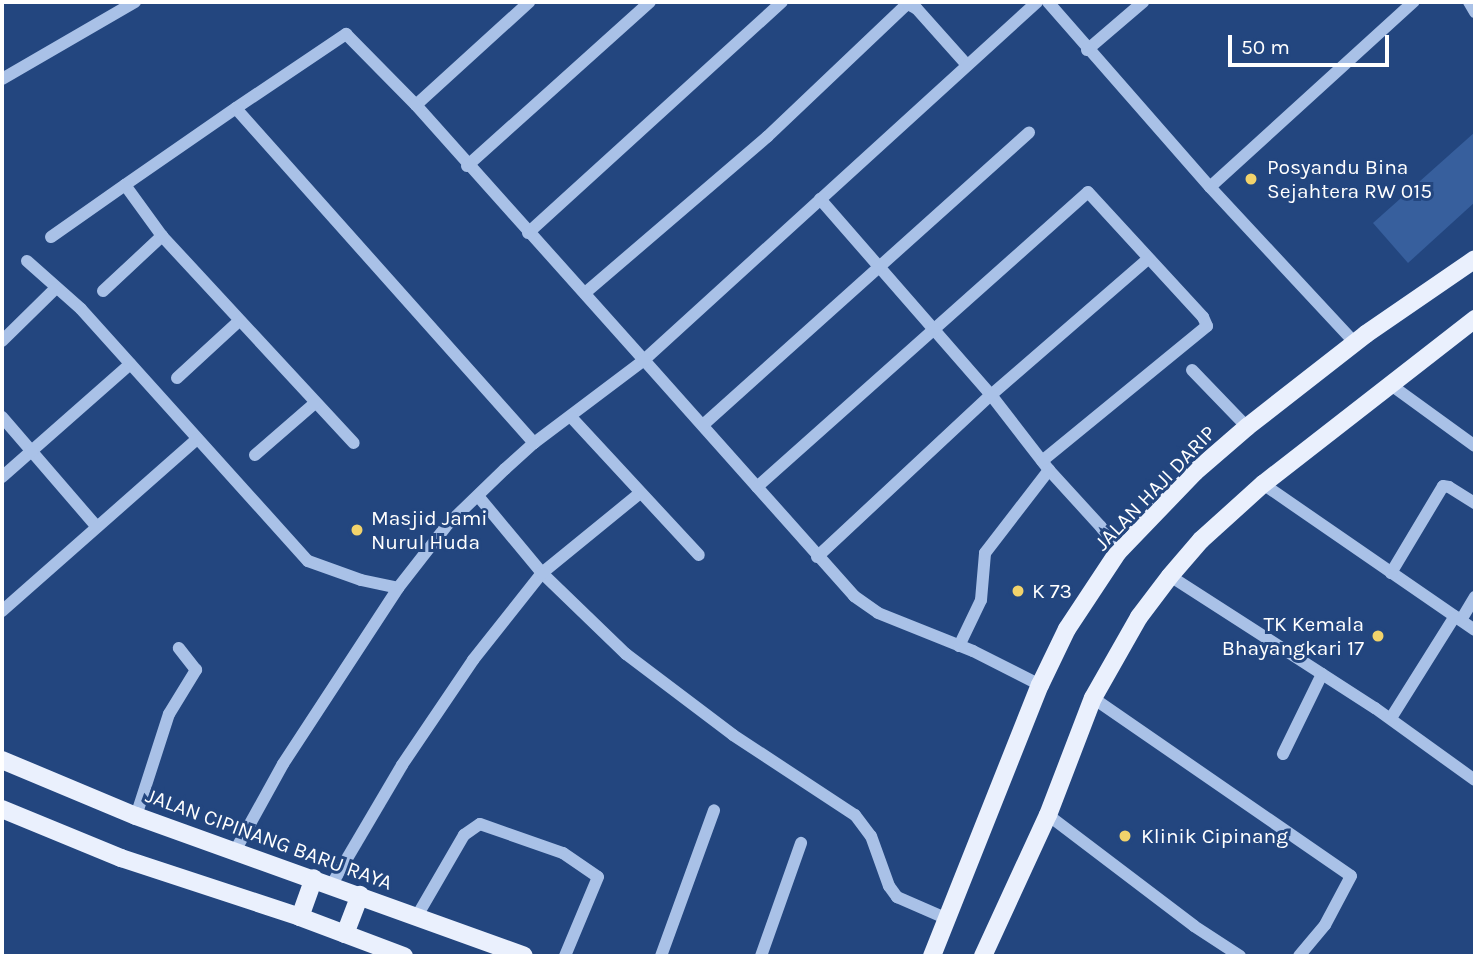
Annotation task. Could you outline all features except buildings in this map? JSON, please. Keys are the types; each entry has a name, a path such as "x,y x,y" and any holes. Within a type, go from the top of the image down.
{"main road":[{"name":"JALAN HAJI DARIP","path":"932,956 1040,685 1067,629 1118,552 1195,472 1247,427 1355,343 1475,259"},
{"path":"983,956 1048,815 1093,698 1139,617 1170,576 1201,540 1263,484 1475,319"},
{"name":"JALAN CIPINANG BARU RAYA","path":"2,760 136,816 332,884 524,956"},
{"path":"2,810 121,858 300,917 404,956"},
{"path":"300,917 314,878"},
{"path":"345,934 360,895"}],"street":[{"path":"2,79 135,2"},
{"path":"416,106 529,2"},
{"path":"467,166 650,2"},
{"path":"528,233 782,2"},
{"path":"235,851 283,764 398,588 449,524 534,443 644,360 1037,2"},
{"path":"1048,2 1087,50 1210,187 1355,343"},
{"path":"1087,50 1143,2"},
{"path":"1210,187 1413,2"},
{"path":"1469,2 1475,12"},
{"path":"585,293 766,137 908,4 917,9 967,65"},
{"path":"51,237 346,34 416,106 854,596 878,613 959,646 1040,685"},
{"path":"236,108 534,443"},
{"path":"703,425 1029,132"},
{"path":"125,185 162,236 314,404 354,443"},
{"path":"757,487 932,328 1088,192 1206,320 1207,326 1046,465 985,553 981,600 959,646"},
{"path":"820,199 991,395 1046,465 1101,527 1118,552"},
{"path":"103,291 162,236"},
{"path":"817,557 991,395 1149,258"},
{"path":"27,261 55,289 81,309 308,561 361,580 398,588"},
{"path":"2,341 55,289"},
{"path":"177,378 239,321"},
{"path":"2,477 130,364"},
{"path":"1192,370 1247,427"},
{"path":"1391,385 1475,446"},
{"path":"255,455 314,404"},
{"path":"2,417 97,527"},
{"path":"571,417 699,555"},
{"path":"2,611 197,439"},
{"path":"1263,484 1475,630"},
{"path":"1391,573 1443,486 1475,503"},
{"path":"332,884 409,755 473,660 542,573 640,493"},
{"path":"478,496 542,573 626,654 733,735 855,815 871,836 889,886 897,897 945,918"},
{"path":"1170,576 1391,718 1475,780"},
{"path":"1391,718 1475,597"},
{"path":"136,816 169,714 196,670 179,648"},
{"path":"1283,754 1322,674"},
{"path":"1093,698 1351,876 1325,925 1299,956"},
{"path":"660,956 714,810"},
{"path":"1048,815 1194,926 1240,956"},
{"path":"417,916 464,835 480,824 564,853 598,877 565,956"},
{"path":"761,956 801,843"}],"shaded area":[{"path":"1475,132 1475,202 1408,263 1373,223"}],"place":[{"name":"Posyandu Bina Sejahtera RW 015","path":"1251,179"},
{"name":"Masjid Jami Nurul Huda","path":"357,530"},
{"name":"K 73","path":"1018,591"},
{"name":"TK Kemala Bhayangkari 17","path":"1378,636"},
{"name":"Klinik Cipinang","path":"1125,836"}]}
